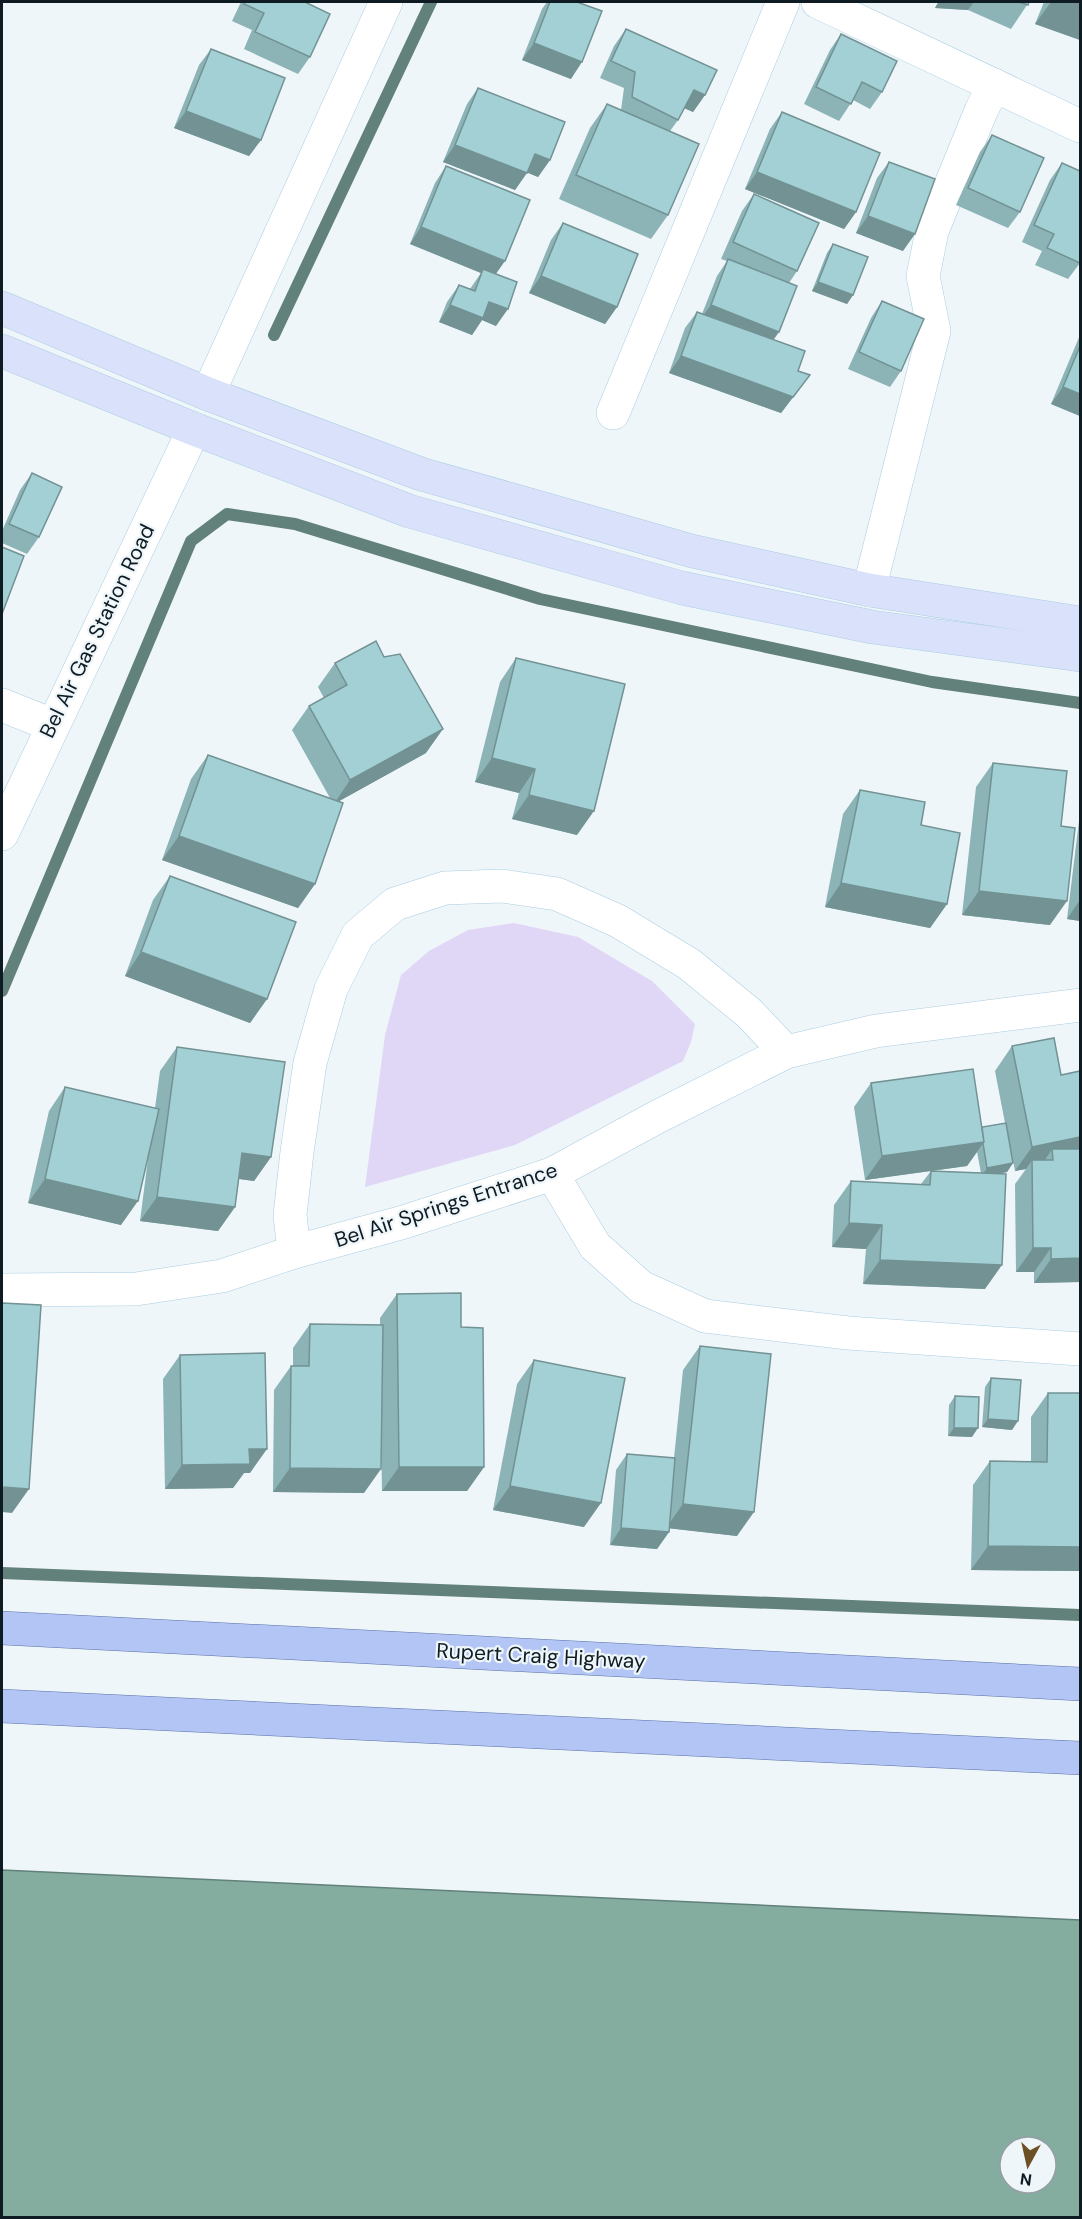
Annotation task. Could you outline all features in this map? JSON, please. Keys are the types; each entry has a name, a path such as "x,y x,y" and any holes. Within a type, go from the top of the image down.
{"main road":[{"path":"2,308 208,394 421,474 692,551 869,590 1080,624"},
{"path":"2,351 194,429 409,511 682,588 872,627 1080,655"},
{"name":"Rupert Craig Highway","path":"2,1628 1080,1684"},
{"path":"2,1706 1080,1758"}],"street":[{"path":"208,394 386,2"},
{"path":"613,413 783,2"},
{"path":"818,2 1080,126"},
{"path":"869,590 934,331 923,276 932,231 981,111 994,85"},
{"name":"Bel Air Gas Station Road","path":"2,834 194,429"},
{"path":"2,705 52,725"},
{"path":"294,1252 290,1215 310,1063 331,989 358,935 395,904 445,888 502,886 557,894 618,921 689,964 749,1013 786,1052"},
{"name":"Bel Air Springs Entrance","path":"2,1290 136,1289 222,1276 294,1252 404,1222 552,1174 657,1117 786,1052 876,1031 1080,1005"},
{"path":"552,1174 595,1246 641,1287 705,1316 848,1332 1080,1349"}],"shaded area":[{"path":"514,923 578,937 652,981 695,1024 683,1061 515,1145 365,1187 385,1035 401,975 429,951 468,930"},
{"path":"2,1870 1080,1920 1080,2217 2,2217"}],"building":[{"path":"245,2 305,2 330,14 310,57 255,32 264,13 244,4"},
{"path":"550,2 577,2 602,11 582,62 534,43"},
{"path":"626,29 717,70 705,95 694,90 678,120 632,97 635,72 611,61"},
{"path":"841,34 897,61 882,92 862,82 851,104 816,87"},
{"path":"211,49 285,78 261,140 186,111"},
{"path":"478,88 565,122 550,160 535,154 527,173 455,145"},
{"path":"607,104 699,144 668,215 576,175"},
{"path":"782,112 880,153 856,212 757,172"},
{"path":"992,135 1044,158 1020,212 968,188"},
{"path":"889,162 935,179 915,234 868,216"},
{"path":"1062,163 1080,171 1080,263 1047,248 1054,234 1034,225"},
{"path":"446,166 530,200 505,261 421,227"},
{"path":"754,194 819,223 797,271 733,242"},
{"path":"563,223 638,254 617,307 541,276"},
{"path":"833,244 868,257 853,295 818,282"},
{"path":"728,259 797,286 779,332 711,305"},
{"path":"483,269 517,282 508,309 489,302 483,318 450,305 459,285 475,291"},
{"path":"882,301 924,319 901,371 859,352"},
{"path":"697,312 805,351 798,371 810,375 793,397 681,356"},
{"path":"1080,346 1080,394 1063,387"},
{"path":"32,473 62,487 39,537 9,524"},
{"path":"2,547 24,556 2,614"},
{"path":"376,641 384,657 400,654 443,729 350,780 309,706 347,685 335,663"},
{"path":"516,658 625,684 594,811 529,795 535,769 492,758"},
{"path":"208,755 343,803 315,884 179,836"},
{"path":"993,763 1067,771 1061,826 1075,828 1067,901 979,891"},
{"path":"860,790 925,802 921,825 960,833 947,904 841,883"},
{"path":"170,876 296,922 267,999 141,952"},
{"path":"1054,1038 1061,1075 1080,1071 1080,1137 1032,1147 1012,1046"},
{"path":"177,1047 285,1062 271,1157 242,1153 235,1207 157,1197"},
{"path":"973,1069 984,1142 882,1156 871,1083"},
{"path":"65,1087 159,1109 138,1201 45,1179"},
{"path":"1006,1123 1013,1163 987,1168 982,1127"},
{"path":"1052,1149 1080,1149 1080,1258 1051,1259 1051,1248 1033,1248 1032,1160 1053,1160"},
{"path":"931,1171 1006,1174 1002,1265 880,1260 882,1225 849,1223 851,1181 930,1185"},
{"path":"461,1293 461,1327 483,1328 484,1467 399,1467 397,1294"},
{"path":"2,1303 41,1305 29,1489 2,1487"},
{"path":"310,1324 383,1325 381,1469 290,1468 291,1366 309,1366"},
{"path":"700,1346 771,1354 754,1512 683,1504"},
{"path":"265,1353 267,1449 249,1449 250,1464 182,1465 180,1355"},
{"path":"534,1360 625,1378 601,1503 510,1486"},
{"path":"991,1378 1021,1380 1018,1421 988,1419"},
{"path":"1048,1393 1080,1393 1080,1547 988,1546 990,1461 1047,1462"},
{"path":"955,1396 979,1397 978,1428 954,1428"},
{"path":"627,1454 675,1458 669,1532 621,1528"}],"waterway":[{"path":"274,335 431,2"},
{"path":"2,991 191,541 227,514 295,524 540,599 932,682 1080,703"},
{"path":"2,1573 1080,1615"}]}
